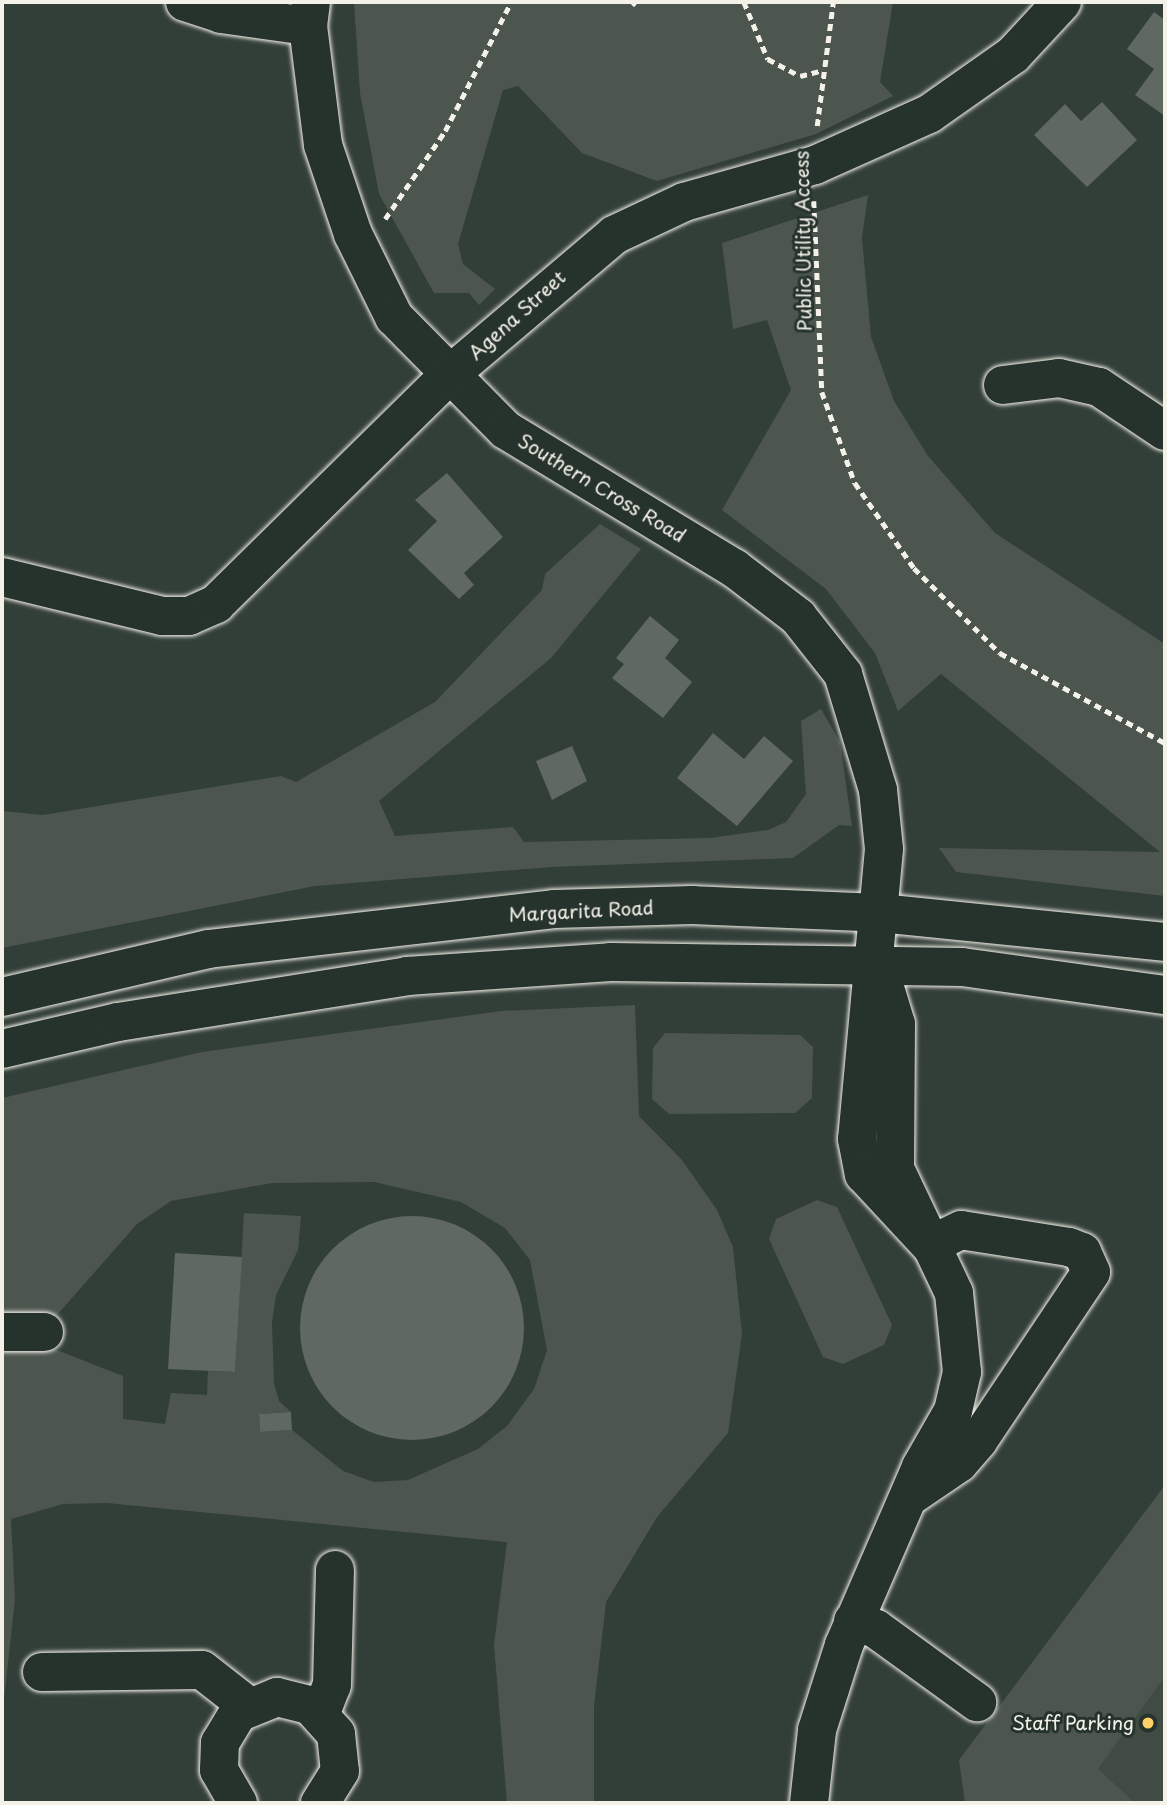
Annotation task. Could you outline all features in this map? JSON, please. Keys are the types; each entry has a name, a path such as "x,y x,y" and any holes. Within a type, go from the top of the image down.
{"street":[{"path":"185,2 221,14 309,14"},
{"name":"Agena Street","path":"2,576 162,617 189,616 216,604 447,376 614,235 684,202 815,165 929,114 1013,55 1062,2"},
{"name":"Southern Cross Road","path":"309,14 323,145 355,239 394,317 447,376 506,430 734,568 798,617 843,674 864,736 884,849 878,963 895,1024 895,1168 954,1293 962,1373 953,1412 906,1498 853,1621 817,1730 809,1803"},
{"path":"1003,385 1059,378 1099,387 1165,431"},
{"name":"Margarita Road","path":"2,996 208,949 437,920 692,905 880,913 1165,942"},
{"path":"2,1049 118,1022 407,976 611,962 878,963 962,967 1165,995"},
{"path":"906,1498 959,1463 978,1441 1091,1272 1082,1252 1069,1247 961,1230 930,1245"},
{"path":"2,1332 44,1332"},
{"path":"321,1713 332,1685 335,1570"},
{"path":"853,1621 876,1629 976,1702"},
{"path":"41,1672 202,1670 248,1706"},
{"path":"234,1802 218,1757 227,1726 248,1706 289,1698 321,1713 340,1749 334,1786 320,1803"}],"path":[{"path":"355,239 385,219 411,186 511,2"},
{"path":"744,2 768,59 800,76 820,71"},
{"name":"Public Utility Access","path":"833,2 820,71 815,165 814,287 822,391 855,483 914,568 1000,653 1165,743"}],"shaded area":[{"path":"354,2 893,2 880,82 893,96 816,134 657,181 582,153 518,86 503,90 458,244 463,264 495,289 479,305 469,293 434,293 379,194 360,93"},
{"path":"868,195 862,238 871,337 894,401 928,456 995,533 1165,644 1165,896 956,872 939,848 1160,852 941,674 898,711 875,653 826,589 722,510 791,390 767,320 733,329 722,243"},
{"path":"600,524 641,549 551,658 379,801 395,836 513,827 524,842 710,838 768,830 786,822 806,794 801,721 821,709 840,742 852,826 839,825 793,858 551,867 315,886 2,948 2,811 43,815 281,776 296,782 435,702 542,590 545,574"},
{"path":"635,1005 639,1116 682,1160 717,1210 733,1247 742,1334 728,1433 657,1517 606,1602 594,1706 594,1803 507,1803 494,1645 507,1542 107,1503 63,1504 11,1519 15,1599 2,1718 2,1347 44,1345 123,1376 123,1419 165,1424 171,1393 207,1395 208,1371 235,1372 244,1213 301,1216 298,1250 276,1295 272,1322 274,1383 279,1401 291,1412 259,1414 260,1432 292,1430 343,1471 374,1482 408,1480 478,1449 507,1426 534,1389 547,1350 530,1260 505,1228 461,1202 374,1182 272,1183 171,1201 137,1224 57,1315 2,1319 2,1098 202,1052 501,1011"},
{"path":"665,1033 800,1035 813,1047 812,1098 795,1113 669,1114 652,1099 653,1048"},
{"path":"817,1200 837,1207 892,1325 884,1345 843,1364 823,1357 769,1239 776,1219"},
{"path":"1165,1485 1165,1676 1098,1769 1135,1803 965,1803 959,1760"},
{"path":"1165,1539 1165,1803 1026,1803"}],"building":[{"path":"1154,12 1165,20 1165,116 1135,95 1154,69 1127,49"},
{"path":"1102,102 1137,140 1087,187 1034,135 1065,104 1081,121"},
{"path":"447,473 503,537 464,573 474,585 459,599 408,550 437,521 415,500"},
{"path":"650,616 679,640 665,658 692,682 663,718 612,678 624,664 616,658"},
{"path":"713,733 744,759 764,736 793,761 737,826 677,778"},
{"path":"572,746 587,781 552,800 536,761"},
{"path":"401,1216 423,1216 465,1229 483,1241 499,1257 516,1285 524,1328 516,1371 499,1399 483,1415 455,1432 423,1440 401,1440 359,1427 341,1415 325,1399 308,1371 300,1339 300,1317 313,1275 325,1257 341,1241 369,1224"},
{"path":"175,1253 242,1257 235,1372 168,1369"},
{"path":"291,1412 292,1430 260,1432 259,1414"}],"place":[{"name":"Staff Parking","path":"1148,1723"}]}
